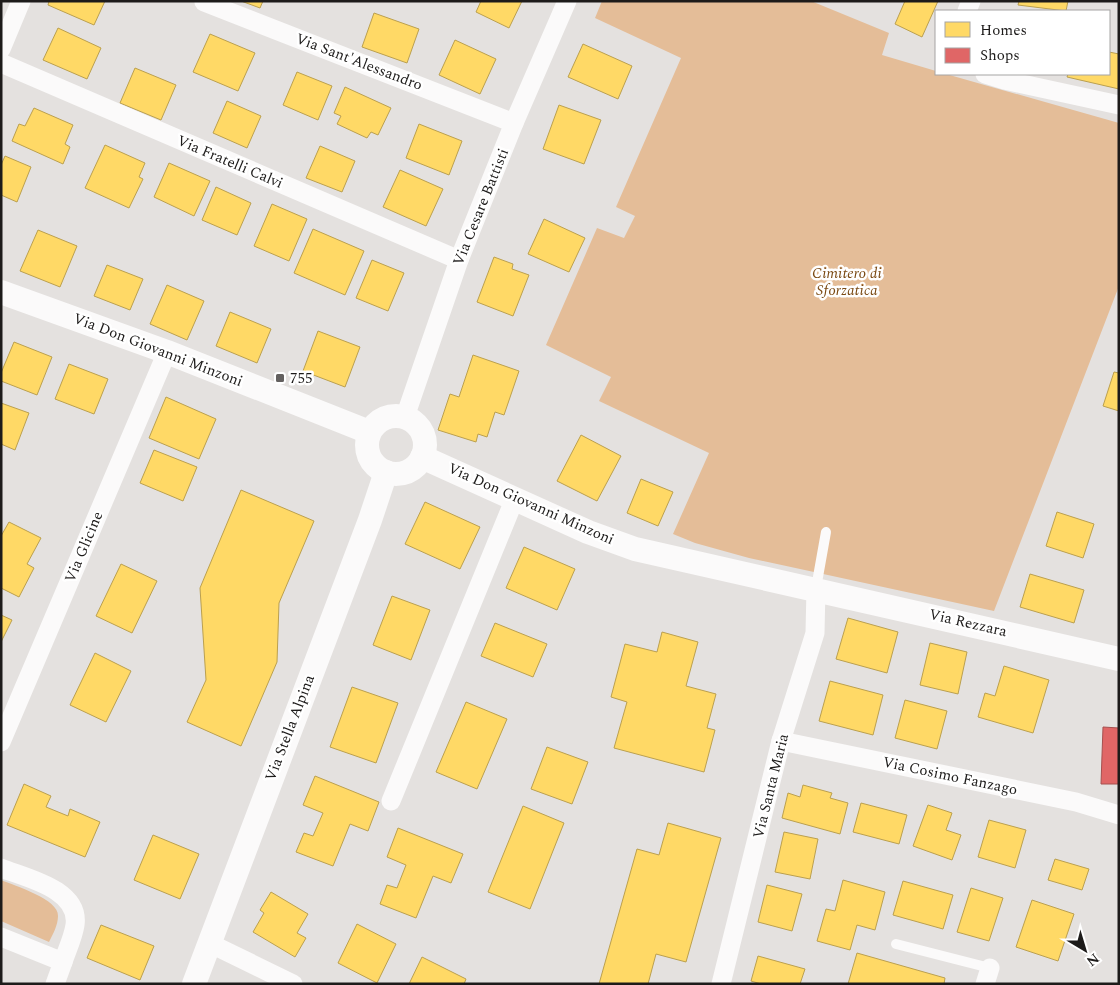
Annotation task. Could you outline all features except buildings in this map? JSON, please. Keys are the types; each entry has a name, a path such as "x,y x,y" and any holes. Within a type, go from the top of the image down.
{"street":[{"path":"1,49 22,1"},
{"name":"Via Cesare Battisti","path":"405,417 459,260 566,1"},
{"name":"Via Sant'Alessandro","path":"204,2 514,123"},
{"name":"Via Fratelli Calvi","path":"1,63 459,260"},
{"path":"988,75 1119,105"},
{"name":"Via Don Giovanni Minzoni","path":"2,293 167,352 369,432"},
{"name":"Via Glicine","path":"1,742 167,352"},
{"path":"385,417 405,417 420,428 424,436 425,447 422,457 415,467 406,472 396,474 386,472 372,462 367,453 369,432 376,422 385,417"},
{"name":"Via Don Giovanni Minzoni","path":"422,457 588,532 635,549 816,588"},
{"name":"Via Stella Alpina","path":"194,984 370,520 386,472"},
{"path":"391,801 515,498"},
{"name":"Via Rezzara","path":"816,588 1119,659"},
{"name":"Via Santa Maria","path":"721,984 781,741 815,633 816,588"},
{"name":"Via Cosimo Fanzago","path":"781,741 1076,802 1119,815"},
{"path":"1,868 56,891 72,907 75,925 55,984"},
{"path":"1,937 63,962"},
{"path":"209,943 293,984"}],"lane":[{"path":"816,588 826,532"},
{"path":"896,944 987,976"}],"green space":[{"name":"Cimitero di Sforzatica","path":"602,1 811,1 889,33 882,55 935,71 935,75 950,75 1119,123 1119,286 994,611 749,558 695,543 673,534 709,453 599,401 611,377 546,345 597,228 624,238 635,216 616,207 681,58 595,18"},
{"path":"1,880 35,894 51,904 56,910 58,916 57,923 49,942 1,921"}],"place":[{"name":"755","path":"280,378"}]}
